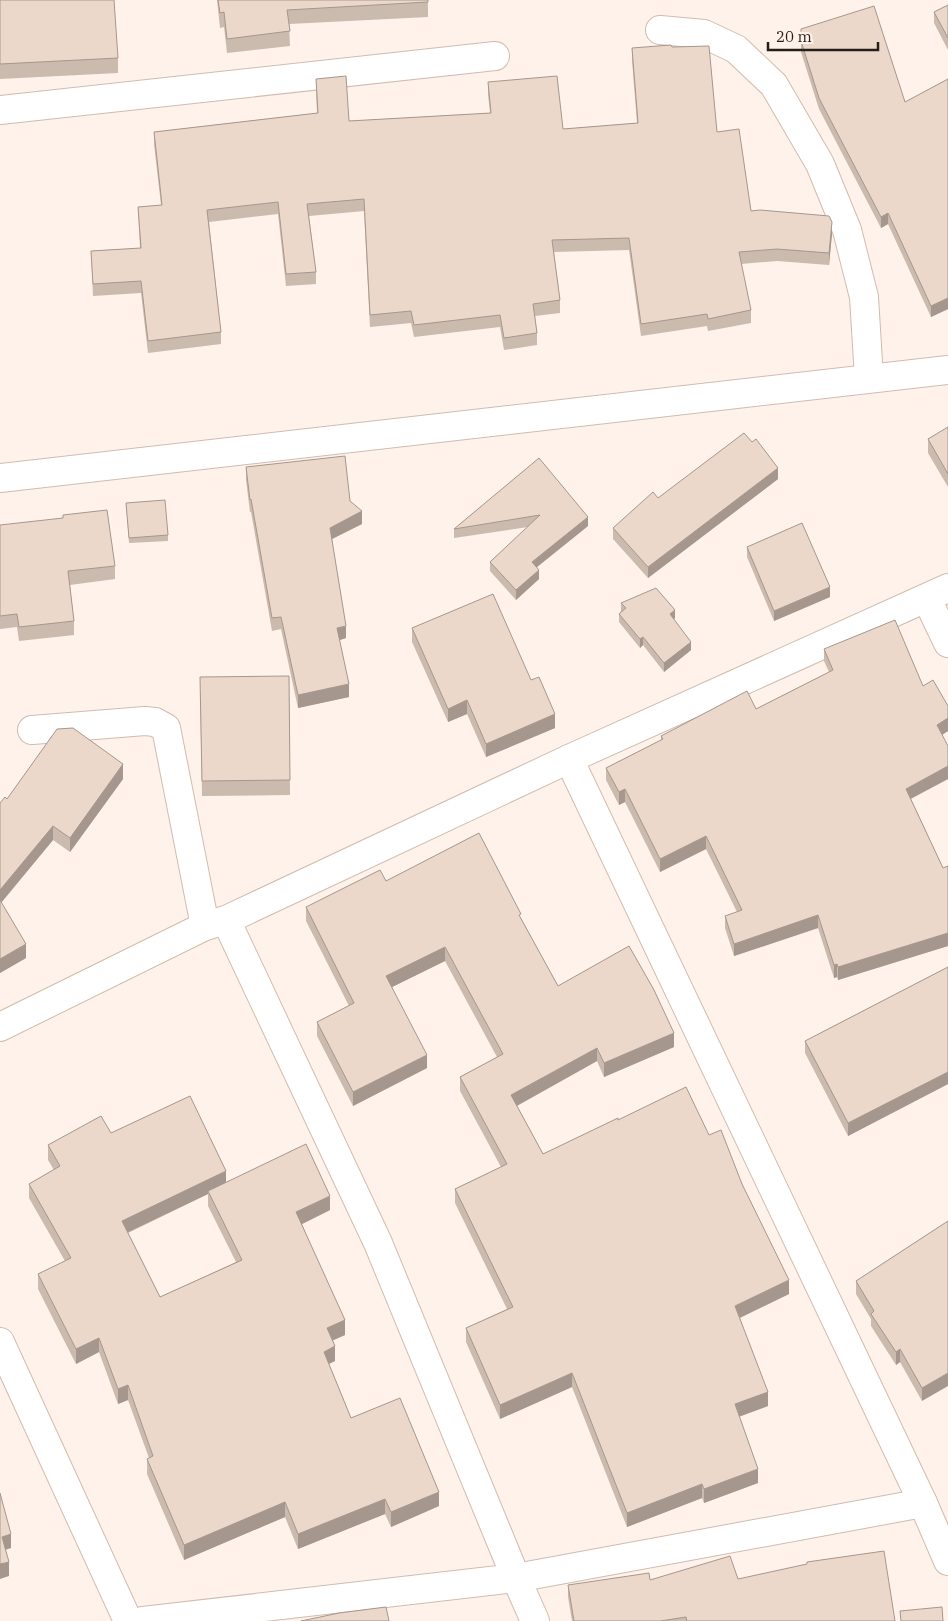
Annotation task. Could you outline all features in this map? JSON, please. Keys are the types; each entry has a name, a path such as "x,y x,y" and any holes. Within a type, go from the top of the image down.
{"street":[{"path":"660,30 704,34 736,49 774,85 820,164 847,230 864,297 869,378"},
{"path":"0,110 495,56"},
{"path":"0,478 948,370"},
{"path":"0,1027 216,923 569,759 937,594 948,643"},
{"path":"32,730 145,721 155,722 166,728 216,923 378,1243 535,1621"},
{"path":"569,759 923,1503 948,1561"},
{"path":"0,1342 128,1621"},
{"path":"143,1621 516,1578 923,1503"}],"building":[{"path":"0,0 114,0 118,58 0,64"},
{"path":"218,0 428,0 428,2 287,10 290,31 227,39 224,12 220,13"},
{"path":"948,5 948,38 934,12"},
{"path":"874,6 905,102 948,79 948,298 931,306 888,213 881,217 819,98 801,41 801,29"},
{"path":"671,45 672,47 709,46 717,132 739,129 751,211 760,210 829,216 832,222 829,253 777,249 739,252 751,310 708,319 707,314 641,324 629,238 552,240 560,300 533,304 537,333 504,338 500,315 414,325 411,311 370,315 364,199 307,204 316,272 286,274 278,202 207,210 221,332 148,341 141,281 93,284 91,251 141,248 138,207 162,205 154,132 318,113 316,79 346,76 349,121 491,113 488,82 557,76 563,129 638,123 632,48"},
{"path":"948,427 948,474 928,439"},
{"path":"744,433 752,442 756,439 778,468 648,567 613,528 653,492 658,498"},
{"path":"345,456 350,501 362,511 330,528 346,626 337,628 349,684 298,695 281,617 272,618 250,500 246,467"},
{"path":"539,458 588,517 532,562 539,570 516,590 490,562 540,515 454,529"},
{"path":"165,500 168,535 129,538 126,503"},
{"path":"107,510 115,566 68,571 74,621 19,627 17,614 0,616 0,525 63,518 63,515"},
{"path":"802,523 830,587 774,611 747,547"},
{"path":"656,588 675,610 670,614 691,642 664,663 643,637 640,639 619,614 626,608 621,603"},
{"path":"493,594 531,680 539,677 555,714 486,744 467,700 448,709 412,628"},
{"path":"895,620 923,686 933,680 948,706 948,718 937,725 948,746 948,766 906,789 943,868 948,866 948,933 838,967 837,964 834,965 818,915 734,944 725,916 742,910 706,836 660,859 625,789 619,792 606,768 663,739 661,736 747,691 756,709 833,670 824,649"},
{"path":"289,676 290,780 202,781 200,677"},
{"path":"73,728 123,764 70,838 53,826 0,890 0,803 5,797 7,799 57,729"},
{"path":"479,833 521,914 519,915 558,986 629,946 654,990 674,1033 604,1063 597,1048 511,1095 543,1154 686,1087 709,1135 721,1130 742,1184 789,1280 735,1306 768,1392 735,1404 758,1469 704,1489 702,1484 627,1513 572,1373 500,1405 466,1328 513,1307 455,1189 507,1164 460,1077 503,1054 445,947 386,976 427,1055 353,1092 317,1022 354,1003 306,907 380,870 386,881"},
{"path":"0,900 26,944 0,959"},
{"path":"948,967 948,1072 848,1123 805,1041"},
{"path":"190,1096 226,1171 122,1221 160,1297 242,1260 208,1191 306,1144 330,1196 296,1212 345,1320 327,1328 335,1346 324,1352 351,1418 400,1398 439,1492 391,1512 385,1499 298,1534 285,1502 184,1545 147,1459 153,1456 128,1385 118,1389 99,1338 76,1349 38,1274 71,1258 29,1184 60,1166 48,1145 101,1116 111,1133"},
{"path":"948,1221 948,1373 922,1388 900,1349 896,1352 871,1314 874,1311 856,1281"},
{"path":"0,1493 11,1534 2,1537 9,1562 0,1564"},
{"path":"884,1551 895,1621 687,1621 686,1617 660,1621 574,1621 568,1585 649,1573 650,1580 730,1556 738,1579 807,1564 807,1562"},
{"path":"386,1607 389,1621 301,1621 339,1613"},
{"path":"942,1607 943,1621 901,1621 900,1611"}]}
